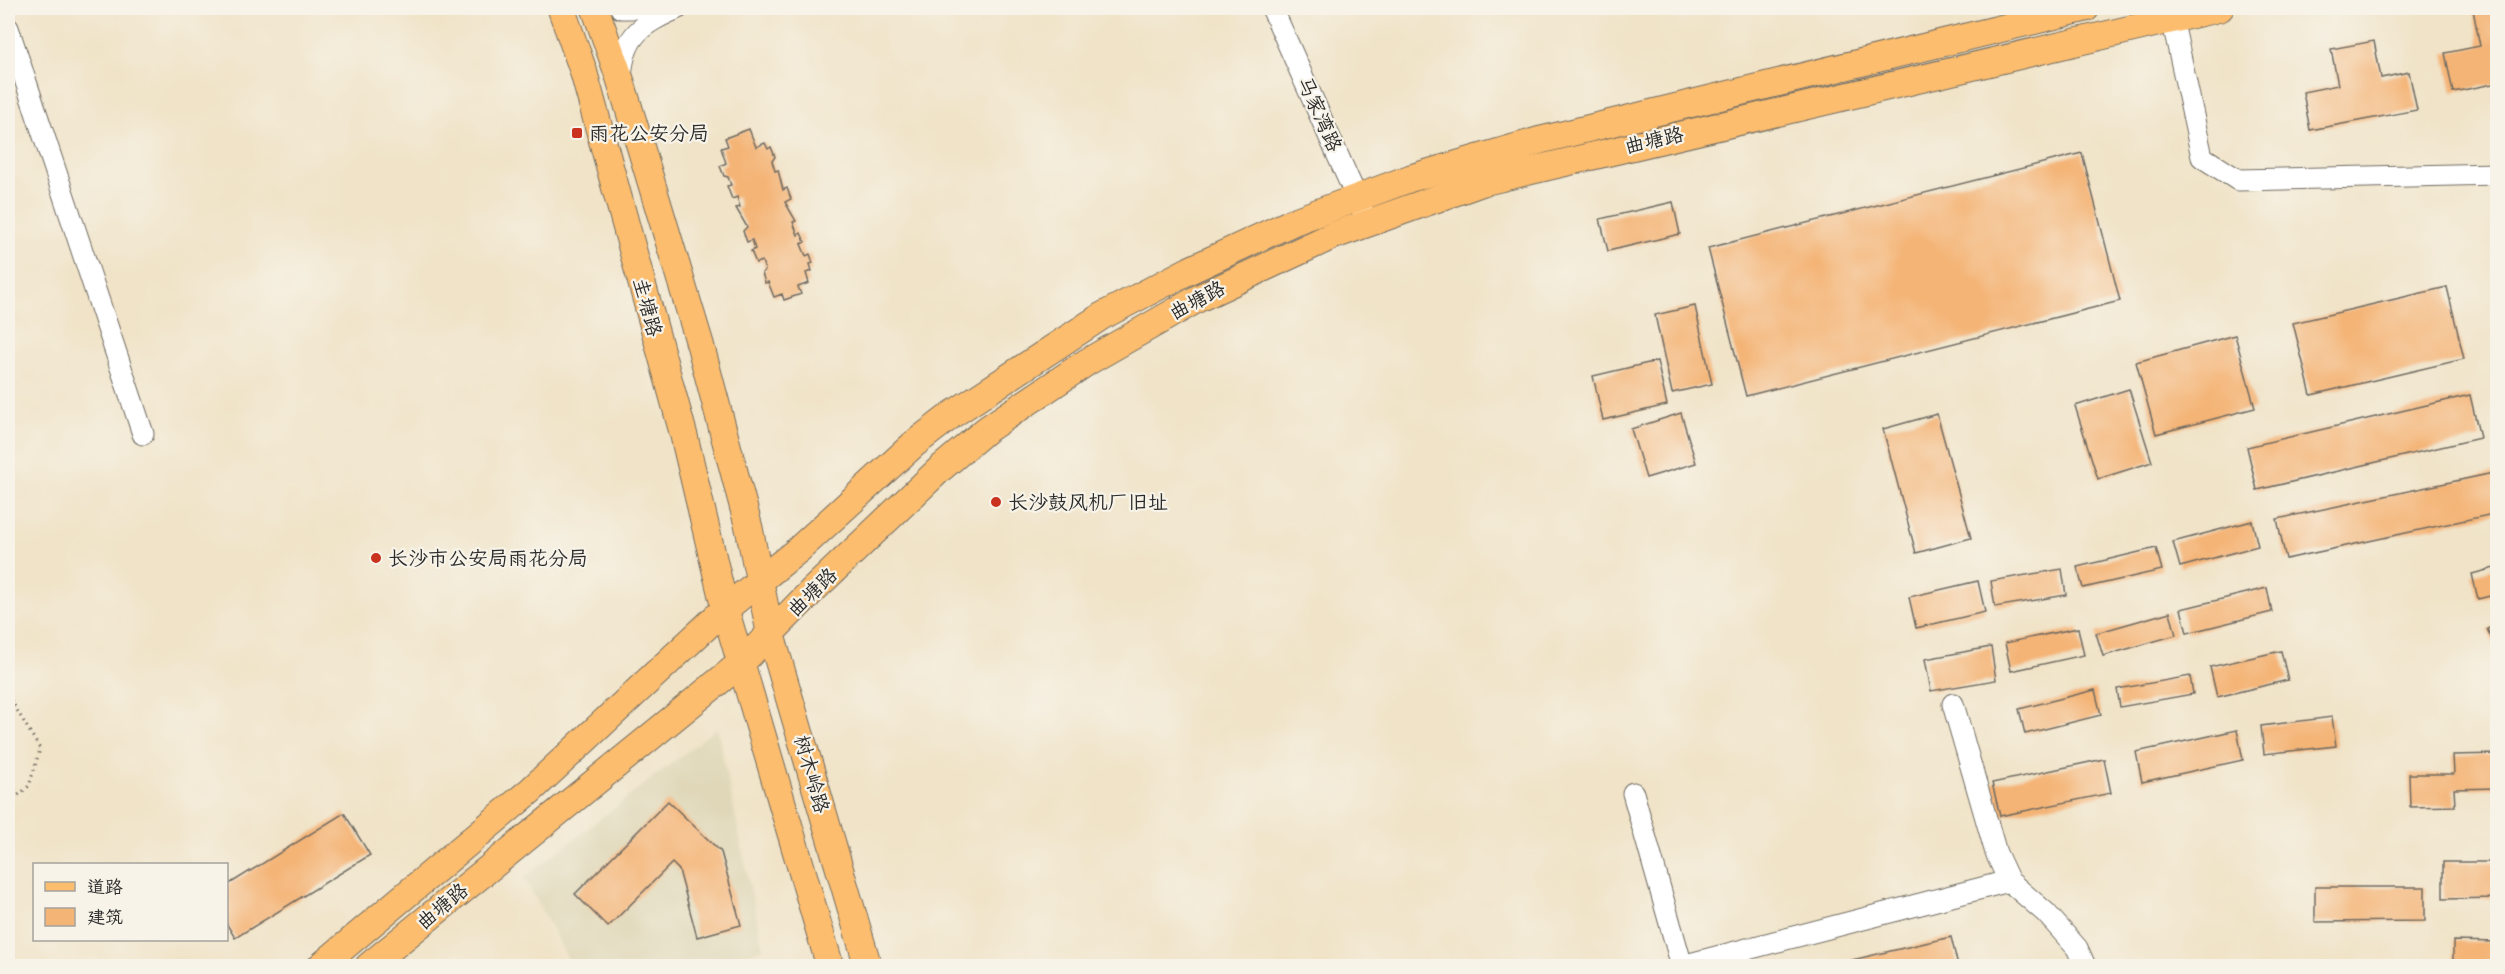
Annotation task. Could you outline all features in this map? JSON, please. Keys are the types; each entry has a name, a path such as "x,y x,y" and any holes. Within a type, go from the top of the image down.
{"main road":[{"name":"圭塘路","path":"561,8 583,70 684,436 725,609"},
{"name":"圭塘路","path":"595,8 621,79 700,344 749,528 759,581"},
{"name":"曲塘路","path":"369,966 740,664 770,632 940,469 986,430 1087,362 1199,298 1259,268 1367,208 1411,178 1542,140 2086,8"},
{"name":"曲塘路","path":"321,966 530,791 725,609 798,550 914,444 953,414 1102,316 1190,270 1285,226 1483,182 2180,13"},
{"name":"树木岭路","path":"759,581 770,632 868,966"},
{"name":"树木岭路","path":"725,609 830,966"}],"street":[{"path":"621,8 648,8"},
{"path":"621,79 623,58 633,35 642,26 678,8"},
{"name":"马家湾路","path":"1272,8 1367,208"},
{"name":"马家湾路","path":"1282,8 1367,208"},
{"path":"2180,13 2202,158 2238,180 2498,174"},
{"path":"8,28 142,434"},
{"path":"1953,704 1996,853 2009,881 2046,913 2077,948 2085,966"},
{"path":"1633,793 1682,966 2009,881"}],"path":[{"path":"8,695 40,749 29,786 8,804"}],"shaded area":[{"path":"717,728 763,949 711,966 572,966 524,878"}],"building":[{"path":"2498,8 2498,83 2453,92 2445,53 2480,46 2473,10"},
{"path":"2374,41 2381,78 2409,72 2417,110 2310,130 2303,92 2338,85 2331,49"},
{"path":"749,129 756,147 765,143 768,149 771,147 775,157 772,161 775,171 778,170 783,190 787,188 791,199 785,202 796,221 793,222 798,235 801,233 805,242 801,244 806,256 810,254 813,263 810,264 812,271 806,273 809,283 798,287 801,294 784,300 782,294 774,297 768,282 765,283 762,261 756,263 751,251 755,249 752,240 747,242 743,231 747,227 736,208 740,207 737,197 732,199 727,186 731,185 720,166 726,163 721,148 728,146 725,138"},
{"path":"2082,153 2120,301 1746,396 1708,248"},
{"path":"1673,202 1680,234 1608,251 1600,219"},
{"path":"2447,287 2464,359 2311,395 2293,323"},
{"path":"1695,306 1712,384 1672,393 1655,315"},
{"path":"2235,335 2255,408 2156,434 2136,362"},
{"path":"1657,361 1667,405 1603,420 1593,376"},
{"path":"2129,389 2152,462 2098,479 2075,406"},
{"path":"2470,395 2480,438 2257,490 2247,447"},
{"path":"1681,413 1696,463 1646,478 1631,429"},
{"path":"1937,414 1971,538 1916,553 1883,429"},
{"path":"2498,472 2498,513 2286,559 2277,519"},
{"path":"2252,521 2258,546 2180,567 2173,542"},
{"path":"2156,548 2162,570 2083,588 2077,567"},
{"path":"2498,567 2498,594 2478,599 2472,574"},
{"path":"2062,569 2066,595 1995,607 1991,581"},
{"path":"1978,581 1985,612 1916,628 1909,597"},
{"path":"2267,588 2272,612 2187,633 2181,609"},
{"path":"2170,612 2176,635 2103,656 2096,633"},
{"path":"2498,624 2498,652 2487,629"},
{"path":"2078,628 2084,655 2011,671 2005,643"},
{"path":"1991,647 1996,680 1931,691 1925,659"},
{"path":"2281,651 2288,680 2217,697 2210,667"},
{"path":"2190,676 2193,694 2120,707 2117,689"},
{"path":"2095,690 2101,715 2025,734 2019,709"},
{"path":"2332,717 2336,746 2264,754 2261,726"},
{"path":"2237,730 2243,760 2142,782 2136,752"},
{"path":"2498,754 2498,788 2454,789 2455,806 2410,807 2409,774 2454,774 2453,755"},
{"path":"2104,759 2111,793 2000,816 1992,783"},
{"path":"668,801 721,852 741,925 697,937 679,870 672,863 608,927 575,894"},
{"path":"344,813 370,855 235,938 228,926 228,885"},
{"path":"2443,862 2498,862 2498,898 2443,899"},
{"path":"2315,887 2425,887 2425,921 2315,922"},
{"path":"1951,937 1958,966 1854,966 1852,960"},
{"path":"2453,941 2498,942 2498,966 2453,966"}],"place":[{"name":"雨花公安分局","path":"577,133"},
{"name":"长沙鼓风机厂旧址","path":"996,502"},
{"name":"长沙市公安局雨花分局","path":"376,558"}]}
